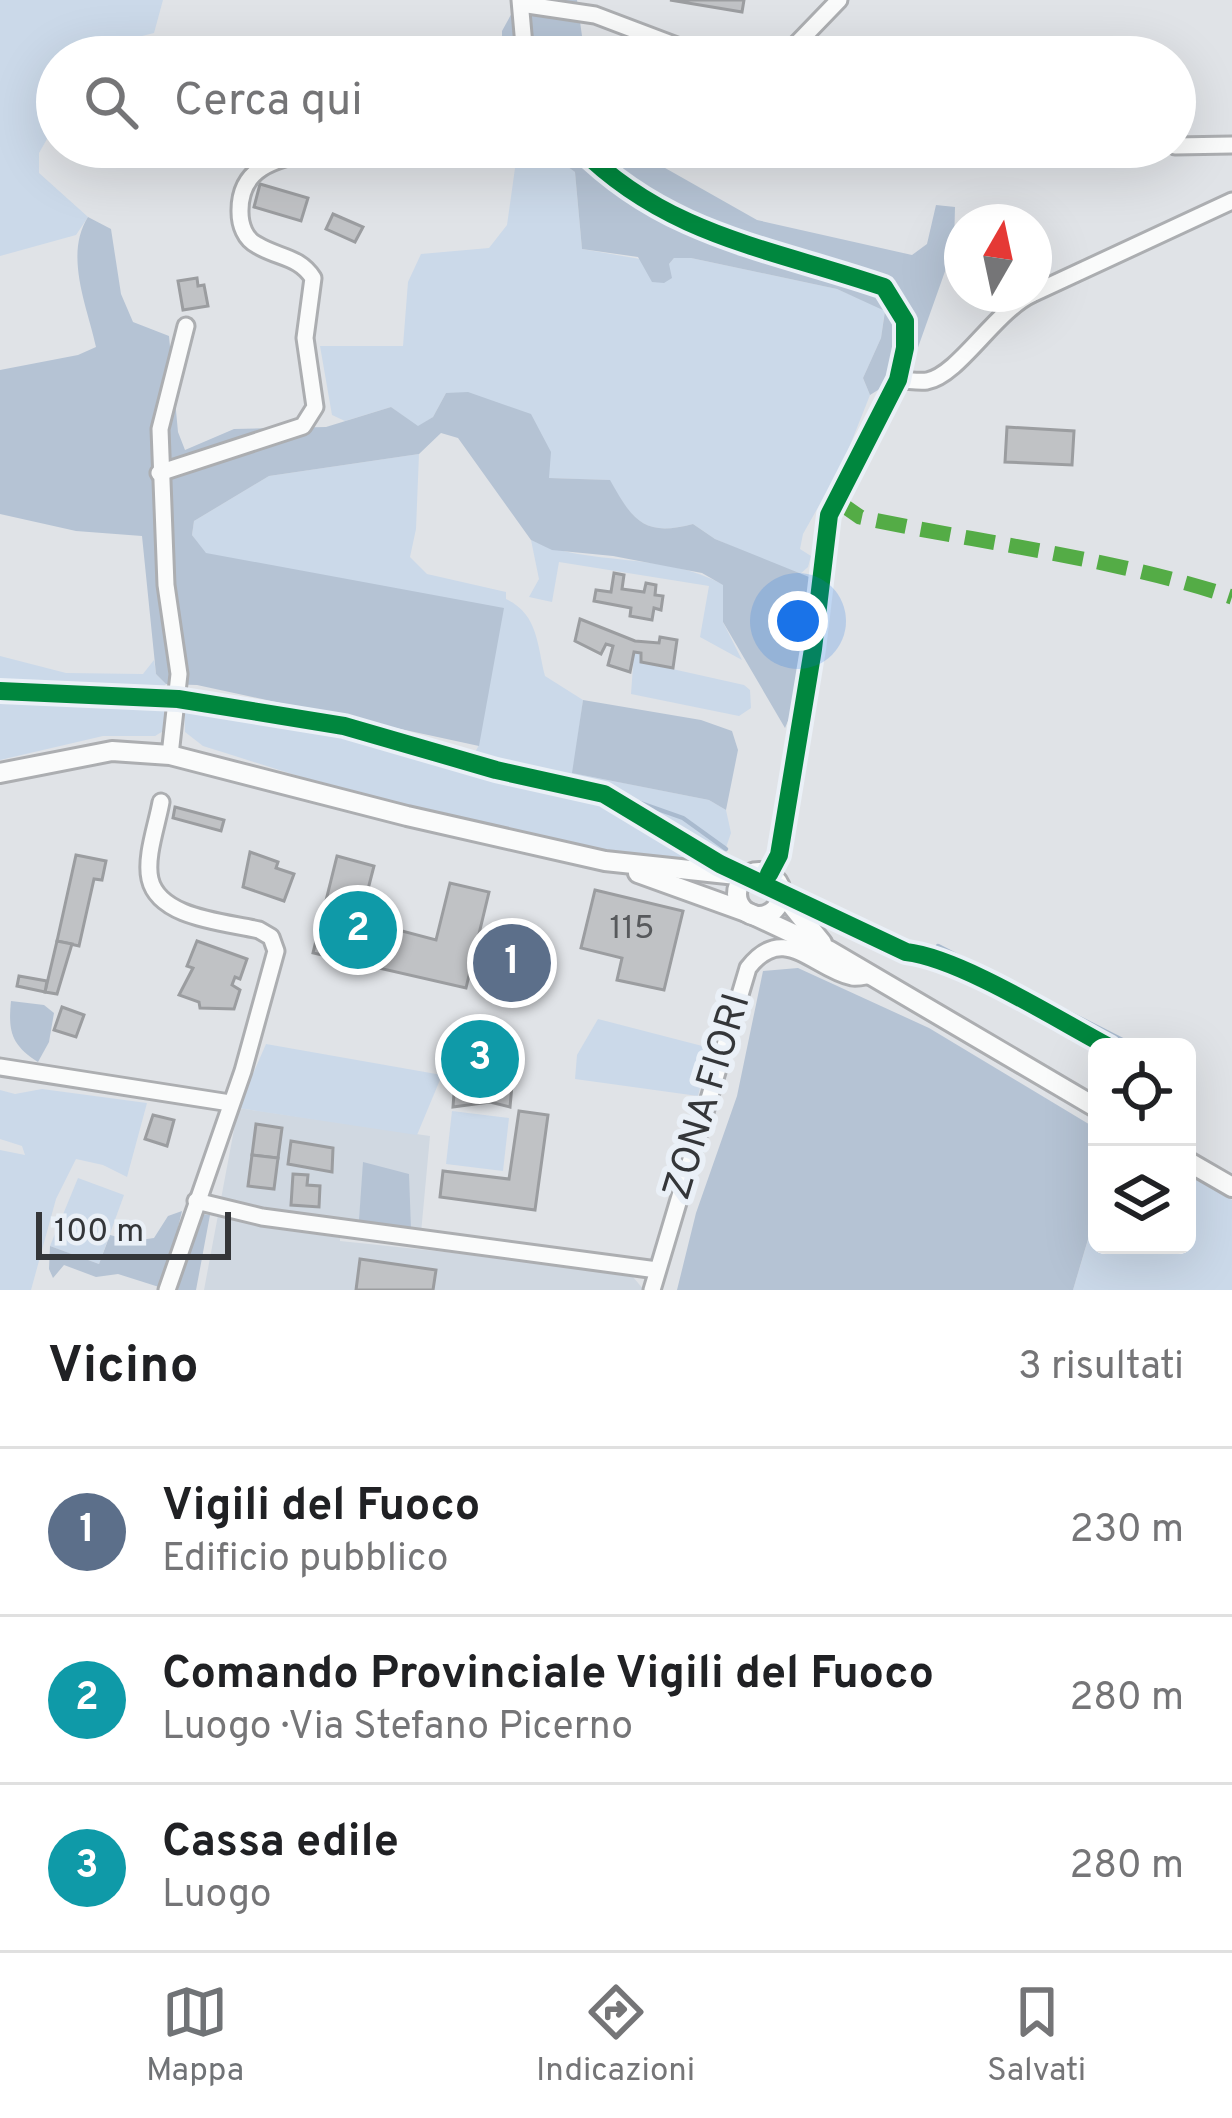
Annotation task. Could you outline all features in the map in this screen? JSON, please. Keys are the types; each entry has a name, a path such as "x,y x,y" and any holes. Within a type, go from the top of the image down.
{"main road":[{"path":"0,773 95,752 170,755 605,861 746,876 769,874 830,951"},
{"path":"605,861 748,914 830,951 1088,1103"},
{"path":"746,876 737,896 748,914"},
{"path":"748,914 762,916 774,910 782,892"},
{"path":"1196,1166 1232,1187"}],"street":[{"path":"804,36 839,0"},
{"path":"523,36 520,2 595,15 650,36"},
{"path":"1196,146 1232,146"},
{"path":"159,473 280,436 303,426 314,407 305,338 314,278 290,256 254,244 246,236 240,219 241,193 257,168"},
{"path":"600,168 655,209 716,236 884,287 905,321 898,380 829,515 802,718 778,855 769,874"},
{"path":"1052,285 1232,201"},
{"path":"898,380 931,381 953,366 1004,312"},
{"path":"170,755 179,674 166,585 160,429 186,326"},
{"path":"161,802 150,865 150,881 160,898 180,910 259,930 271,938 276,951 167,1290"},
{"name":"ZONA FIORI","path":"652,1290 748,968 758,954 779,948 804,952 852,977 872,975"},
{"path":"0,1067 230,1103"},
{"path":"196,1201 282,1220 657,1270"}],"shaded area":[{"path":"0,0 163,0 154,33 36,36 36,168 88,217 76,235 0,256"},
{"path":"519,0 577,0 582,36 502,36"},
{"path":"515,168 569,168 575,172 582,249 669,264 674,258 691,258 837,289 885,310 881,338 863,378 870,395 843,463 803,534 800,549 811,556 799,575 715,539 693,524 651,527 633,515 609,480 548,478 446,393 433,417 418,427 391,407 345,421 332,415 320,346 403,346 408,282 421,254 489,248 507,225"},
{"path":"569,168 665,168 757,220 912,255 927,244 936,205 944,206 944,274 910,370 870,395 863,378 881,338 885,311 837,289 691,258 674,258 669,264 672,278 652,282 638,257 582,249 575,172"},
{"path":"88,217 111,229 121,294 133,322 169,336 178,432 185,450 234,429 326,427 391,407 418,426 433,417 446,393 468,392 531,414 551,452 549,478 610,480 633,515 651,527 693,524 715,539 814,579 801,689 785,728 723,622 723,585 702,573 552,550 531,540 458,438 441,433 419,454 269,476 194,521 192,535 206,553 504,608 479,746 197,685 166,684 156,674 142,536 76,531 0,514 0,370 96,347 78,264 81,232"},
{"path":"419,454 410,557 427,574 506,592 506,599 524,613 534,631 545,676 583,700 573,773 709,800 726,810 731,833 722,859 645,811 474,754 479,745 205,553 192,535 194,521 269,476"},
{"path":"531,540 576,554 676,567 724,585 723,622 742,660 700,637 709,586 559,562 552,602 529,597 539,579"},
{"path":"634,652 641,653 641,662 744,685 750,690 751,708 739,716 631,694"},
{"path":"0,656 66,673 143,674 154,660 156,674 166,684 160,691 105,684 0,682"},
{"path":"0,696 171,702 165,730 155,736 103,736 0,760"},
{"path":"583,700 701,720 732,731 738,750 726,810 709,800 572,773"},
{"path":"184,704 352,732 602,799 715,868 585,852 328,785 203,746 185,732"},
{"path":"798,968 929,1028 1088,1124 1088,1239 1073,1290 677,1290 696,1213 737,1096 763,971"},
{"path":"11,1001 44,1005 54,1013 49,1042 38,1062 13,1036"},
{"path":"598,1019 710,1048 698,1096 575,1079 577,1055"},
{"path":"266,1044 442,1075 417,1135 238,1108"},
{"path":"42,1089 147,1103 127,1177 76,1159 56,1199 31,1290 0,1290 0,1150 25,1155 22,1146 0,1139 0,1090 15,1094"},
{"path":"238,1108 430,1136 421,1233 340,1221 340,1241 551,1263 633,1277 644,1290 204,1290"},
{"path":"452,1111 509,1118 503,1171 446,1164"},
{"path":"363,1162 409,1174 411,1229 359,1220"},
{"path":"78,1178 124,1195 99,1264 50,1246"},
{"path":"1196,1178 1232,1200 1232,1290 1073,1290 1088,1240 1088,1254 1196,1254"},
{"path":"182,1211 167,1274 159,1287 118,1274 96,1277 64,1265 53,1278 50,1246 99,1264 110,1235 133,1241 154,1238 168,1216"},
{"path":"195,1213 210,1215 196,1290 178,1290"}],"building":[{"path":"670,0 744,0 742,12"},
{"path":"260,184 308,198 301,221 254,207"},
{"path":"333,214 363,227 355,242 326,229"},
{"path":"197,278 198,286 204,285 208,306 183,310 178,281"},
{"path":"1007,427 1074,431 1072,465 1005,462"},
{"path":"614,573 624,575 622,589 644,592 646,583 656,585 655,595 663,596 661,610 654,608 652,620 630,616 631,608 594,601 596,590 611,592"},
{"path":"580,619 635,641 677,640 673,668 641,662 641,653 634,652 630,672 608,665 613,646 606,644 601,654 575,641"},
{"path":"175,807 224,820 221,831 173,818"},
{"path":"250,852 294,874 284,901 243,887"},
{"path":"76,855 106,861 102,880 94,879 79,946 57,941"},
{"path":"337,856 374,866 360,920 436,940 450,883 489,892 466,988 313,953"},
{"path":"595,890 683,911 664,990 617,980 622,958 581,948"},
{"path":"57,941 72,944 57,994 45,992"},
{"path":"197,941 247,959 240,979 235,977 232,985 240,990 234,1009 200,1008 199,1002 179,995 193,968 187,966"},
{"path":"19,976 47,981 45,992 17,986"},
{"path":"62,1007 84,1015 76,1037 54,1030"},
{"path":"471,1037 494,1038 489,1083 512,1085 510,1107 490,1102 453,1107 455,1080 465,1080"},
{"path":"519,1111 548,1115 535,1210 440,1197 443,1171 509,1179"},
{"path":"153,1115 174,1120 167,1146 145,1139"},
{"path":"256,1124 282,1128 278,1158 252,1155"},
{"path":"291,1141 333,1148 332,1172 288,1164"},
{"path":"252,1155 278,1158 274,1189 248,1186"},
{"path":"293,1174 308,1175 307,1185 320,1186 319,1207 291,1205"},
{"path":"360,1259 436,1270 433,1290 356,1290"}],"waterway":[{"path":"632,800 683,818 726,849"},
{"path":"938,946 1118,1038"}],"marked path":[{"path":"837,501 860,517 1094,561 1232,597"}],"cycle path":[{"path":"603,168 684,220 884,287 905,321 898,380 829,515 813,649 779,855 769,874"},
{"path":"0,691 178,699 344,726 496,770 604,794 720,864 906,952 981,978 1093,1038"}],"place":[{"name":"Comando Provinciale Vigili del Fuoco","path":"358,930"},
{"name":"Vigili del Fuoco","path":"512,963"},
{"name":"Cassa edile","path":"480,1059"}]}
